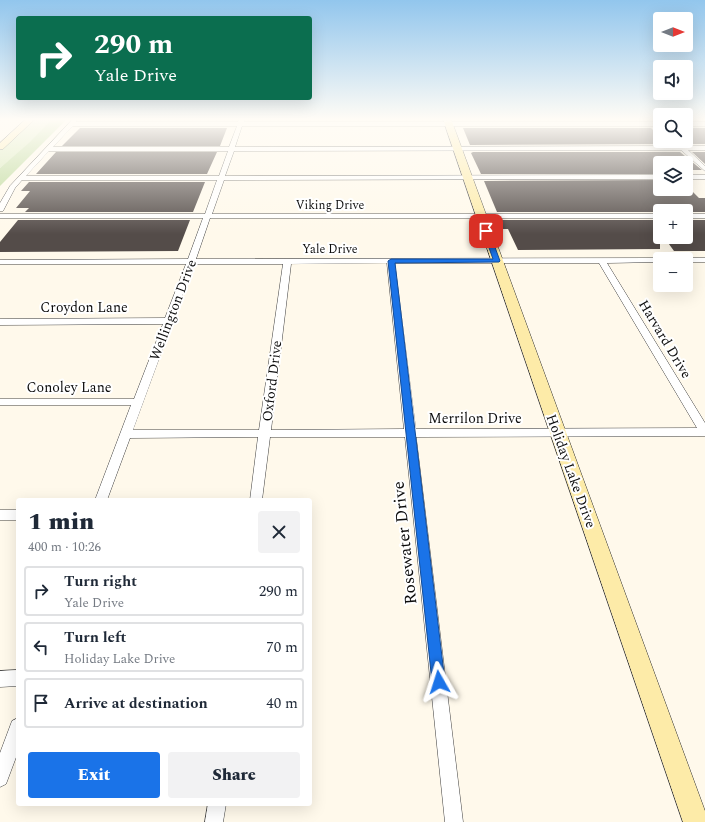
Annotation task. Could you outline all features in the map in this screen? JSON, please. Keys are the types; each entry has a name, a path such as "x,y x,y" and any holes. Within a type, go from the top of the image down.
{"street":[{"path":"0,209 12,187 39,157"},
{"name":"Wellington Drive","path":"102,498 191,262 228,157"},
{"name":"Holiday Lake Drive","path":"460,157 696,822"},
{"path":"693,157 705,169"},
{"path":"20,178 653,177"},
{"path":"693,177 705,177"},
{"name":"Viking Drive","path":"0,216 653,216"},
{"path":"693,216 705,216"},
{"name":"Harvard Drive","path":"601,260 705,432"},
{"name":"Yale Drive","path":"0,262 653,260"},
{"path":"693,260 705,261"},
{"name":"Rosewater Drive","path":"391,261 412,433 454,822"},
{"name":"Oxford Drive","path":"256,498 287,262"},
{"name":"Croydon Lane","path":"0,322 168,321"},
{"name":"Conoley Lane","path":"0,402 138,402"},
{"name":"Merrilon Drive","path":"125,434 705,432"},
{"path":"0,515 16,515"},
{"path":"0,679 16,678"},
{"path":"0,778 16,734"},
{"path":"214,822 217,806"}],"green space":[{"path":"0,157 13,157 0,168"},
{"path":"12,157 29,157 0,186 0,168"}],"building":[{"path":"51,157 215,157 207,174 36,174"},
{"path":"473,157 653,157 653,174 481,174"},
{"path":"698,157 705,157 705,164"},
{"path":"693,163 702,170 693,170"},
{"path":"653,180 653,196 693,196 693,192 699,198 705,198 705,212 693,212 693,204 653,204 653,212 497,212 484,181"},
{"path":"29,182 205,182 193,212 25,212 29,208 16,208 30,191 21,191"},
{"path":"18,220 190,220 178,251 0,252 0,242"},
{"path":"500,220 653,220 653,244 660,244 660,249 518,250 508,229 503,229"},
{"path":"693,220 705,220 705,251 674,251 669,244 693,244"}],"route":[{"path":"439,682 412,433 391,261 497,261 486,231"}]}
